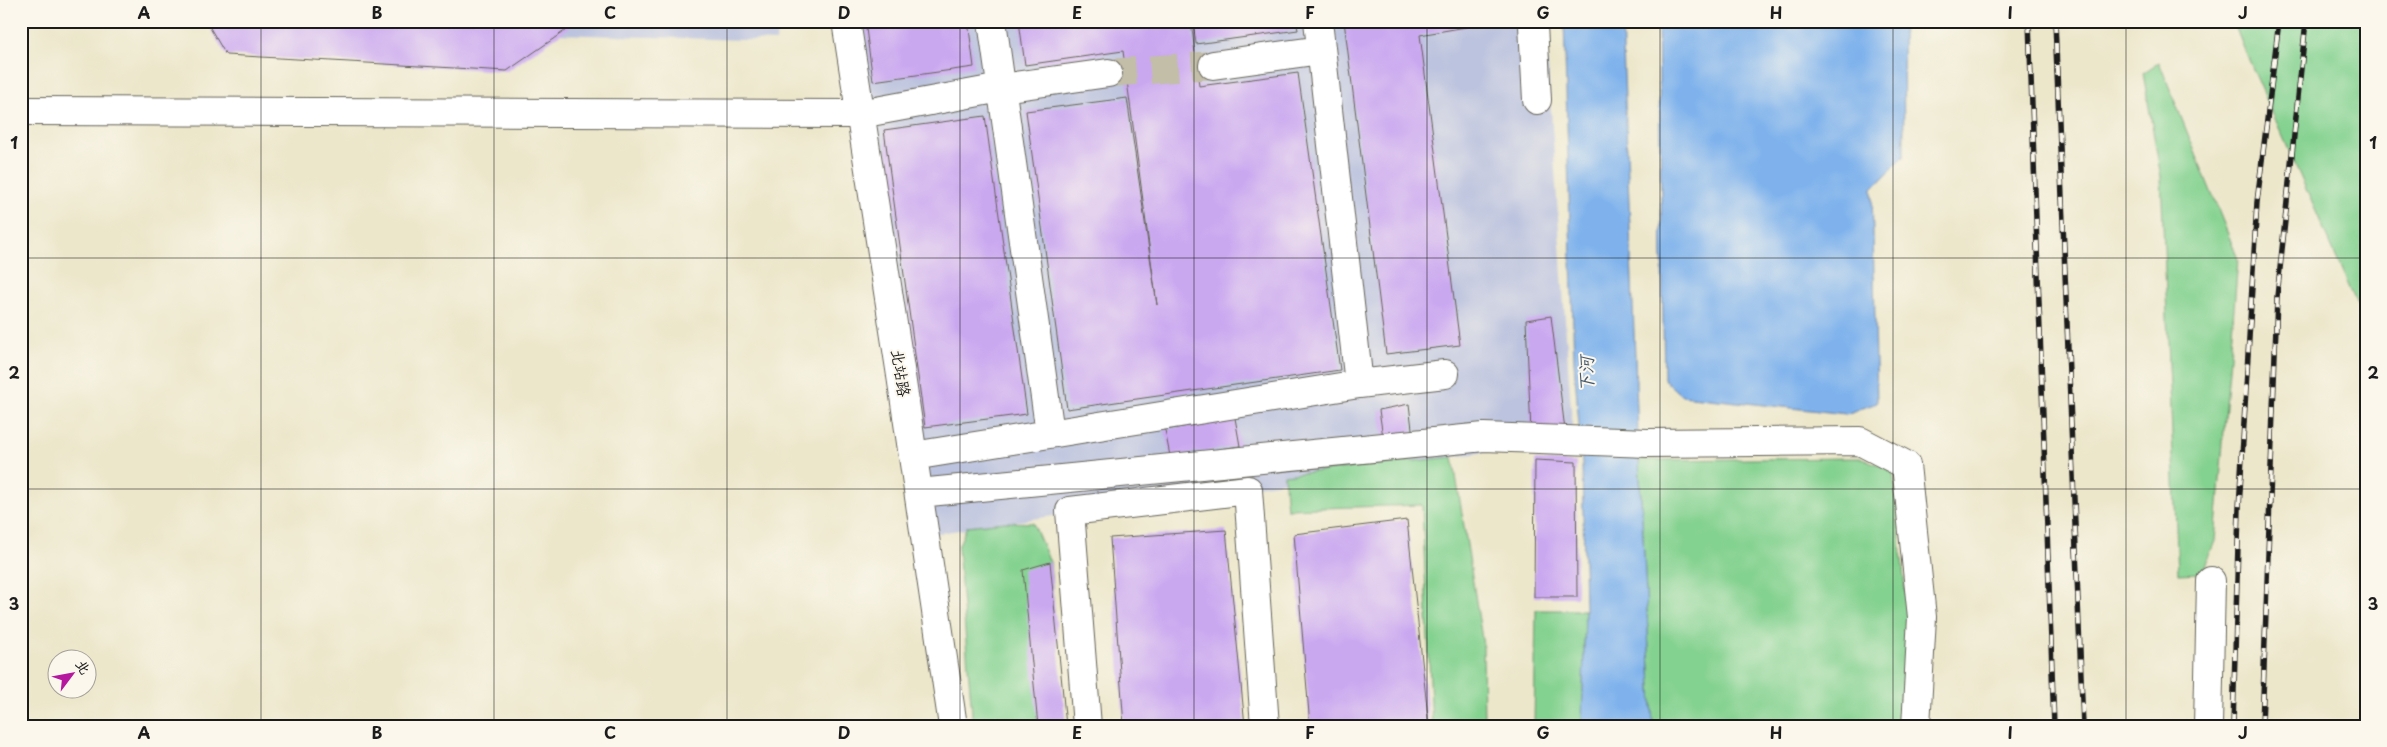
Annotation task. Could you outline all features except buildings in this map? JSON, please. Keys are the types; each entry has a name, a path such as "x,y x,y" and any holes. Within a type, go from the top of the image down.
{"street":[{"name":"北站路","path":"846,21 953,726"},
{"path":"992,21 1050,433"},
{"path":"1318,21 1359,384"},
{"path":"1533,24 1537,100"},
{"path":"1213,65 1321,50"},
{"path":"21,111 860,114 1001,88 1108,73"},
{"path":"913,456 1359,384 1445,374"},
{"path":"919,493 1484,437 1648,443 1860,441 1906,465 1922,616 1916,726"},
{"path":"1087,726 1070,511 1248,490 1265,726"},
{"path":"2208,726 2211,581"}],"shaded area":[{"path":"157,21 778,21 776,41"},
{"path":"861,21 1545,21 1573,439 925,535"}],"green space":[{"path":"2233,21 2366,21 2366,325 2245,51"},
{"path":"2159,62 2238,259 2215,541 2202,573 2178,574 2161,177 2143,73"},
{"path":"1453,457 1483,645 1484,726 1432,726 1422,505 1287,509 1284,475"},
{"path":"1862,458 1893,471 1909,628 1904,726 1653,726 1639,460"},
{"path":"1005,522 1033,523 1050,562 1063,726 973,726 958,547 967,526"},
{"path":"1536,610 1585,610 1582,726 1534,726"}],"water":[{"name":"下河","path":"1564,21 1622,21 1639,460 1653,726 1582,726 1585,610 1582,463 1574,362"},
{"path":"1658,21 1903,21 1904,156 1872,189 1877,403 1846,414 1682,396 1664,380"}],"tunnel":[{"path":"1108,73 1213,65"}],"railway":[{"path":"2029,21 2054,726"},
{"path":"2055,21 2083,726"},
{"path":"2233,726 2239,508 2257,202 2279,21"},
{"path":"2262,726 2277,297 2306,21"}]}
